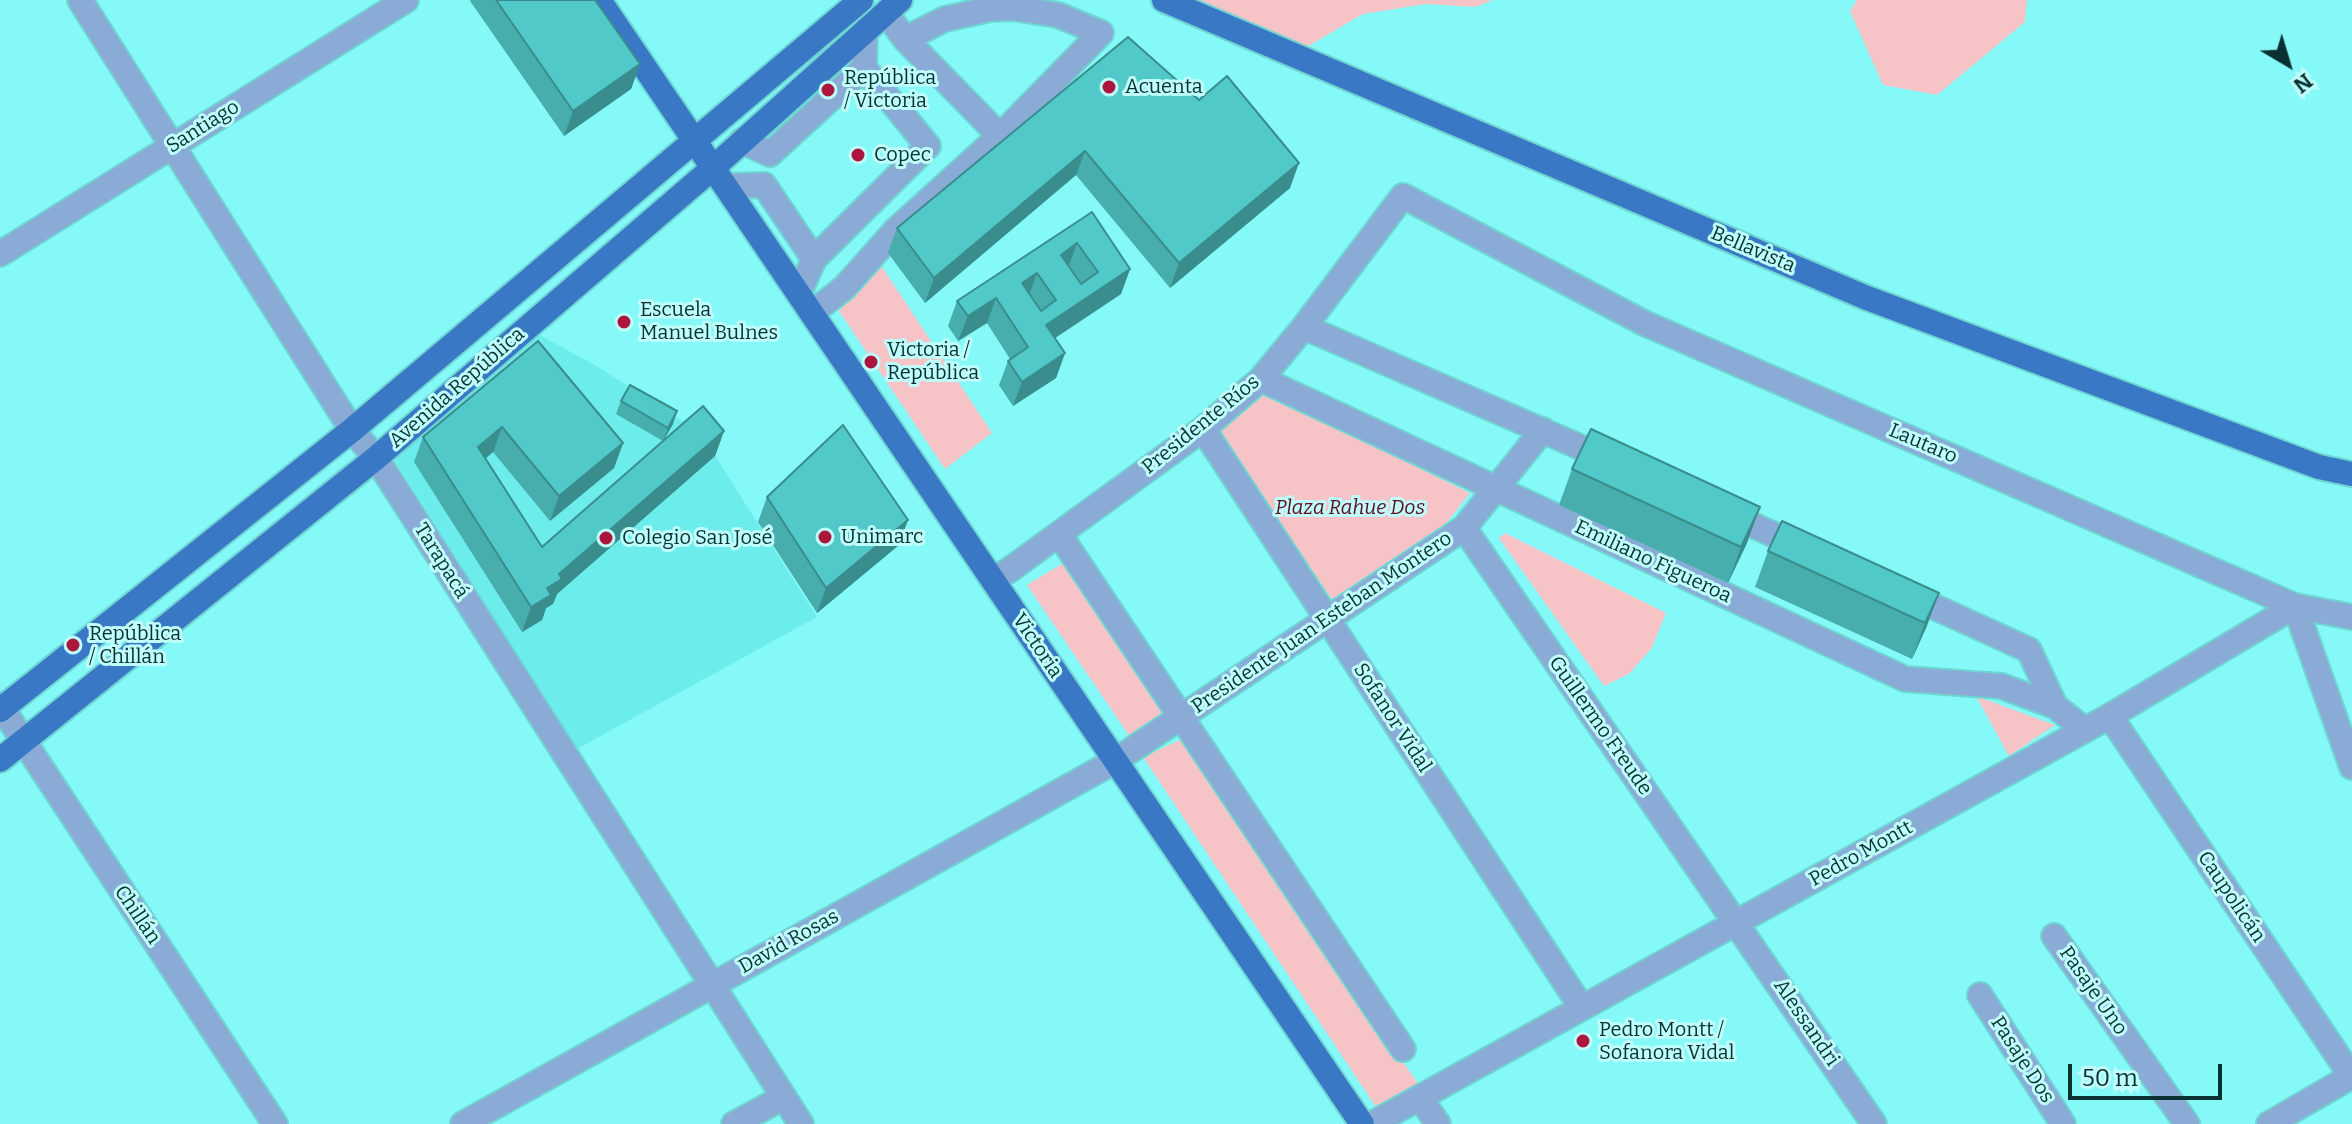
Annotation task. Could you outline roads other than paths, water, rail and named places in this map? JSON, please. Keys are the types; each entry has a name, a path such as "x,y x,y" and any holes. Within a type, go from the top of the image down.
{"main road":[{"name":"Victoria","path":"599,0 1362,1124"},
{"name":"Avenida República","path":"1,708 352,430 861,0"},
{"name":"Bellavista","path":"1164,0 1867,298 2319,467 2352,474"},
{"name":"Avenida República","path":"0,760 720,176 742,141 893,6"}],"street":[{"name":"Tarapacá","path":"80,0 352,430 376,458 801,1124"},
{"name":"Santiago","path":"0,254 406,0"},
{"path":"893,6 905,39 1000,136"},
{"path":"806,303 844,288 895,231 1000,136 1101,33 1058,15 1012,8 945,19 905,39"},
{"path":"806,303 814,259 928,146 864,68 865,31"},
{"path":"764,185 770,154 864,68"},
{"path":"742,141 770,154"},
{"path":"720,176 764,185 814,259"},
{"name":"Presidente Ríos","path":"992,579 1008,571 1203,429 1261,379 1403,196"},
{"name":"Lautaro","path":"1403,196 1644,323 2295,606"},
{"path":"1304,327 1629,468"},
{"name":"Emiliano Figueroa","path":"1261,379 1905,679 2001,686 2055,706 2085,730"},
{"name":"Sofanor Vidal","path":"1203,429 1582,1008"},
{"name":"Presidente Juan Esteban Montero","path":"1115,761 1464,528 1543,430"},
{"path":"1700,501 1829,559"},
{"name":"Guillermo Freude","path":"1464,528 1737,922"},
{"path":"1059,534 1403,1049"},
{"name":"Emiliano Figueroa","path":"1886,585 2029,650 2055,706"},
{"path":"2295,606 2352,617"},
{"path":"2295,606 2352,767"},
{"name":"Pedro Montt","path":"1372,1124 2110,716 2295,606"},
{"name":"Chillán","path":"1,708 275,1124"},
{"name":"Caupolicán","path":"2110,716 2352,1076"},
{"name":"David Rosas","path":"467,1123 1115,761"},
{"name":"Alessandri","path":"1737,922 1874,1124"},
{"name":"Pasaje Uno","path":"2054,936 2187,1124"},
{"name":"Pasaje Dos","path":"1980,995 2063,1124"},
{"path":"2269,1124 2352,1076"},
{"path":"734,1124 784,1097"},
{"path":"1420,1098 1438,1124"}],"place":[{"name":"Acuenta","path":"1109,87"},
{"name":"República / Victoria","path":"828,90"},
{"name":"Copec","path":"858,155"},
{"name":"Escuela Manuel Bulnes","path":"624,322"},
{"name":"Victoria / República","path":"871,362"},
{"name":"Unimarc","path":"825,537"},
{"name":"Colegio San José","path":"606,538"},
{"name":"República / Chillán","path":"73,645"},
{"name":"Pedro Montt / Sofanora Vidal","path":"1583,1041"}],"park label":[{"name":"Plaza Rahue Dos","path":"1350,508"}]}
